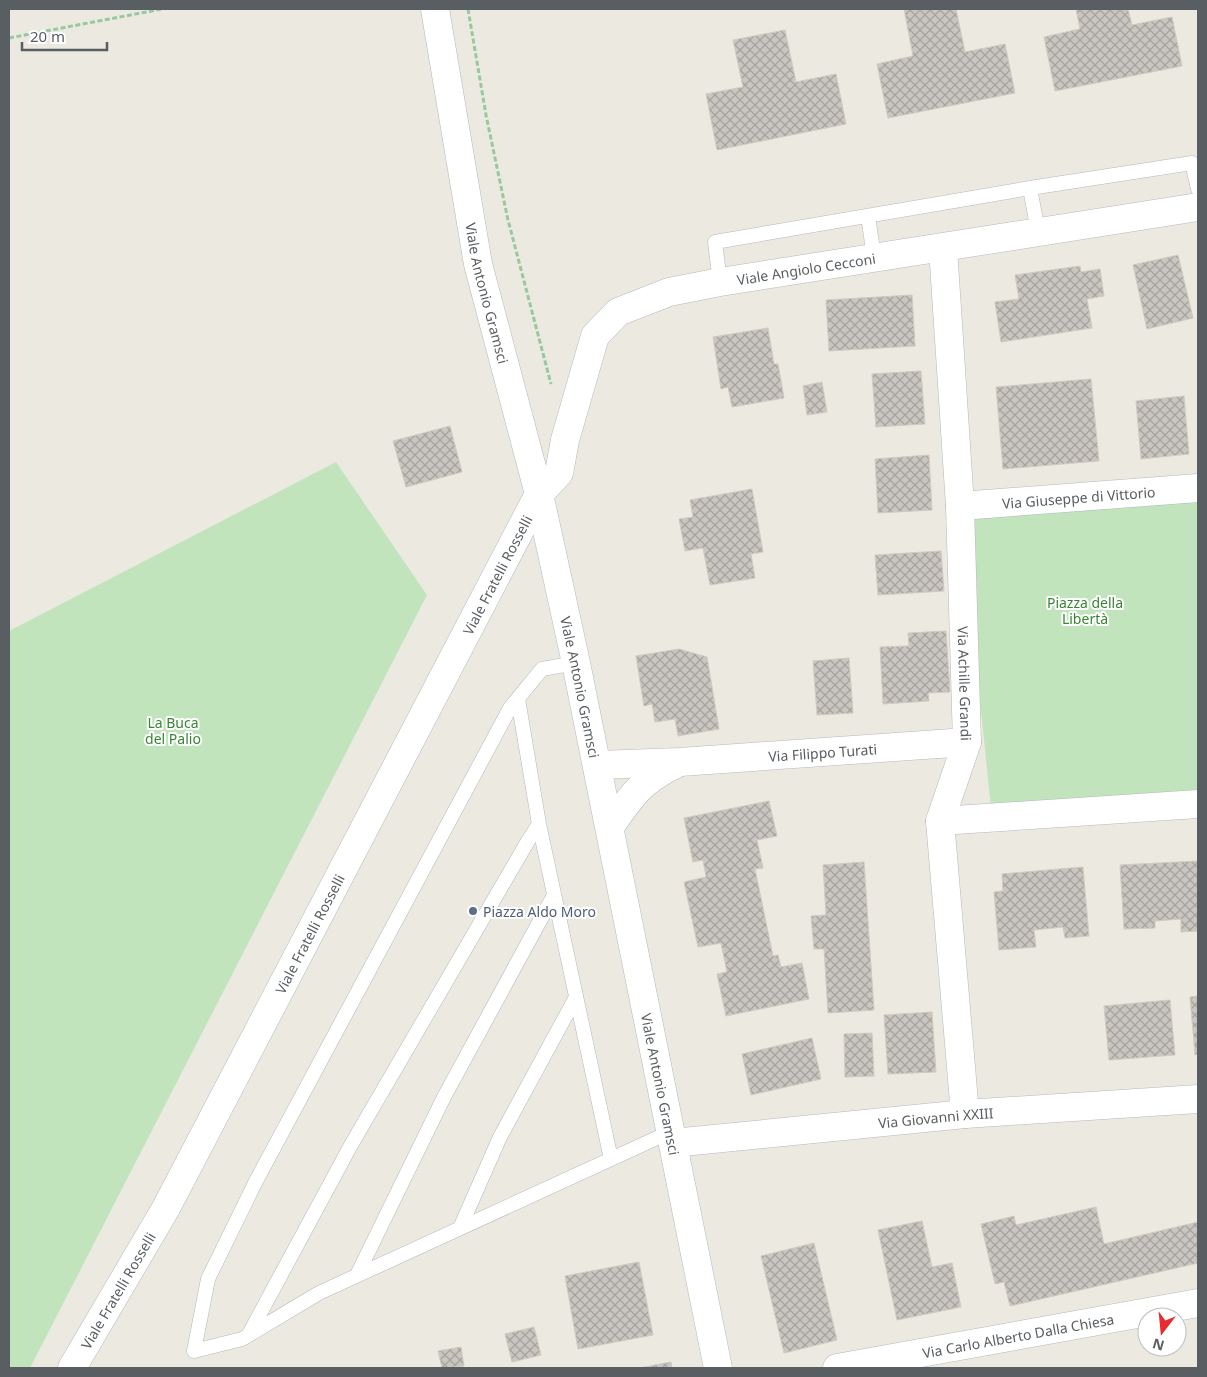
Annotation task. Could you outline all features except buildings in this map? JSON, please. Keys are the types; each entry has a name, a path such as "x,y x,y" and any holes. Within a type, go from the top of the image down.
{"street":[{"name":"Viale Antonio Gramsci","path":"435,9 478,264 539,494 576,663 718,1368"},
{"name":"Viale Angiolo Cecconi","path":"539,494 559,473 565,440 595,336 618,312 669,292 720,282 1198,207"},
{"name":"Via Achille Grandi","path":"943,248 960,506 967,742 940,821 965,1114"},
{"name":"Via Giuseppe di Vittorio","path":"960,506 1198,488"},
{"name":"Viale Fratelli Rosselli","path":"72,1368 166,1208 539,494"},
{"name":"Via Filippo Turati","path":"597,765 680,762 967,742"},
{"name":"Via Filippo Turati","path":"610,828 626,802 643,784 660,772 680,762"},
{"path":"940,821 1198,804"},
{"name":"Via Giovanni XXIII","path":"671,1138 965,1114 1198,1099"},
{"name":"Via Carlo Alberto Dalla Chiesa","path":"837,1368 1198,1304"}],"lane":[{"path":"720,282 715,242 1030,188 1192,163 1198,189"},
{"path":"1030,188 1038,232"},
{"path":"868,216 874,257"},
{"path":"576,663 542,669 510,708 260,1175 208,1279 194,1351 242,1339 319,1293 357,1275 611,1159 671,1138"},
{"path":"518,699 539,824 611,1159"},
{"path":"249,1334 351,1145 539,824"},
{"path":"357,1275 444,1097 554,895"},
{"path":"460,1228 500,1137 576,997"}],"path":[{"path":"9,38 162,9"},
{"path":"468,9 486,115 508,220 553,392"}],"green space":[{"name":"La Buca del Palio","path":"336,462 427,595 30,1368 9,1368 9,631"},
{"name":"Piazza della Libertà","path":"1198,487 1198,804 992,818 960,506"}],"place":[{"name":"Piazza Aldo Moro","path":"473,911"}]}
